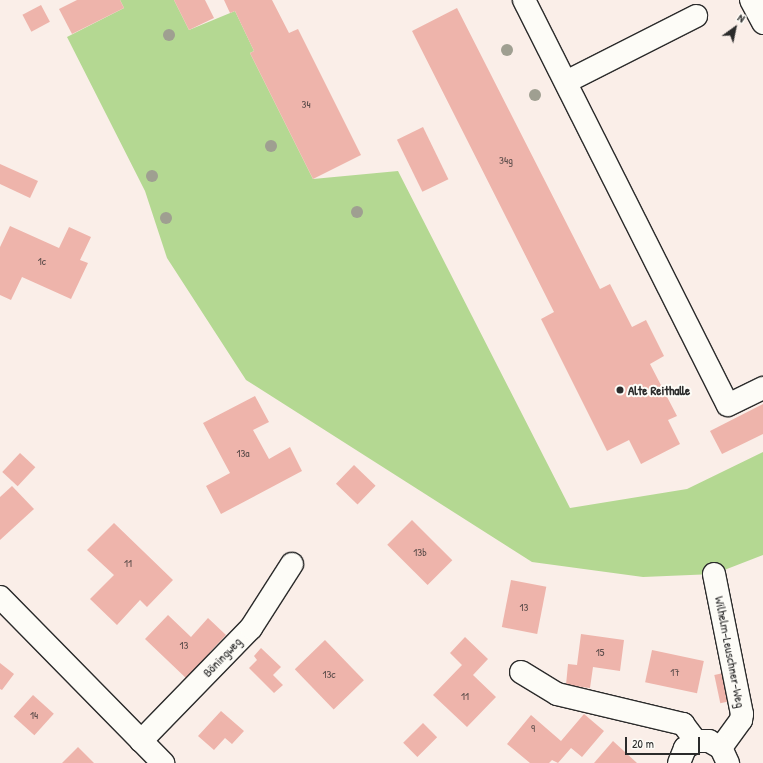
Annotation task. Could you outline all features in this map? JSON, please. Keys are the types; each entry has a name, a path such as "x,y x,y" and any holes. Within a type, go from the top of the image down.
{"street":[{"path":"524,0 728,405 763,388"},
{"path":"751,0 763,23"},
{"path":"566,82 696,16"},
{"name":"Böningweg","path":"141,741 251,628 292,564"},
{"name":"Wilhelm-Leuschner-Weg","path":"696,741 709,741 724,755 741,720 742,714 714,574"},
{"path":"0,597 163,763"},
{"path":"521,672 557,694 683,724 696,741 685,748 679,763"}],"green space":[{"path":"120,0 174,0 189,30 235,11 254,51 250,53 313,179 398,171 570,508 687,489 763,452 763,555 714,574 643,577 532,562 246,380 167,258 145,191 67,37 124,8"}],"building":[{"path":"77,0 120,0 124,8 72,34 59,9"},
{"path":"174,0 205,0 214,18 189,30"},
{"path":"224,0 272,0 289,33 298,29 361,155 313,179 250,53 254,51 235,11 230,13"},
{"path":"41,5 50,22 31,32 22,15"},
{"path":"457,8 600,289 610,284 632,327 646,320 664,356 650,364 677,416 668,420 680,444 641,464 629,440 607,451 541,319 554,312 412,31"},
{"path":"423,127 448,179 422,192 397,140"},
{"path":"0,164 38,181 30,198 0,184"},
{"path":"10,226 59,248 69,227 91,237 80,260 88,263 71,299 22,277 11,300 0,295 0,247"},
{"path":"255,396 269,422 253,430 269,459 290,447 302,471 221,514 206,486 230,473 203,423"},
{"path":"763,404 763,434 722,454 710,431"},
{"path":"20,453 35,467 18,486 2,472"},
{"path":"354,465 376,486 358,505 336,484"},
{"path":"12,486 34,509 0,540 0,497"},
{"path":"412,520 452,560 428,585 387,545"},
{"path":"114,523 173,580 147,607 140,600 117,625 90,599 114,575 87,550"},
{"path":"511,580 546,587 537,634 502,627"},
{"path":"168,615 191,637 208,618 226,635 210,652 213,654 188,680 145,639"},
{"path":"581,634 624,640 620,671 593,667 590,688 566,685 568,664 577,665"},
{"path":"465,637 488,659 473,675 496,697 467,727 433,695 462,665 450,653"},
{"path":"325,640 364,680 334,709 295,669"},
{"path":"261,648 281,667 273,675 283,685 274,693 249,668 257,660 254,656"},
{"path":"652,650 704,661 697,693 645,682"},
{"path":"0,663 14,674 2,690 0,689"},
{"path":"728,672 734,700 720,703 714,675"},
{"path":"33,695 54,714 34,735 14,717"},
{"path":"221,711 244,731 232,744 225,738 214,750 198,736"},
{"path":"584,714 604,731 582,757 571,748 558,763 552,760 549,763 530,763 507,744 531,715 561,741"},
{"path":"423,723 437,737 417,757 403,743"},
{"path":"613,741 637,763 594,763"},
{"path":"78,747 94,763 62,763"}],"place":[{"name":"Alte Reithalle","path":"620,390"}]}
